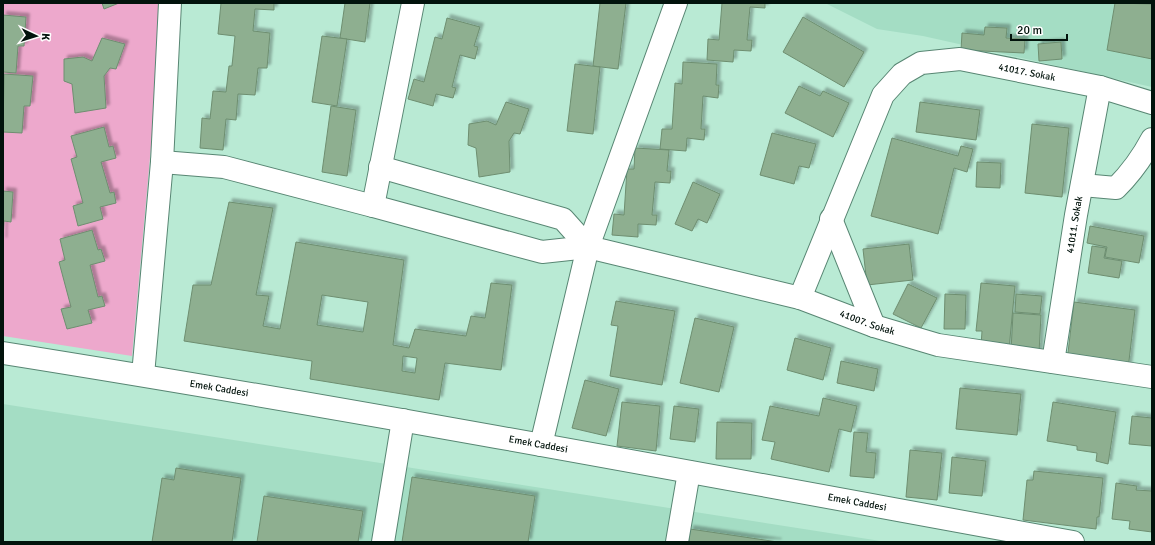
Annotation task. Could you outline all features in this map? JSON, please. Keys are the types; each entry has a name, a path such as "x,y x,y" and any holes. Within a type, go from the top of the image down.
{"street":[{"path":"143,375 162,162 170,3"},
{"path":"372,206 413,3"},
{"path":"541,445 588,247 676,3"},
{"name":"41017. Sokak","path":"800,298 831,219 883,95 902,74 921,63 960,59 1100,87 1152,103"},
{"name":"41011. Sokak","path":"1053,362 1082,185 1100,87"},
{"path":"1082,185 1116,188 1146,150 1152,139"},
{"path":"162,162 224,167 542,252 588,247"},
{"path":"380,167 563,219 588,247"},
{"path":"831,219 874,326"},
{"name":"41007. Sokak","path":"588,247 800,298 874,326 938,345 1152,377"},
{"name":"Emek Caddesi","path":"3,353 143,375 403,420 1073,542"},
{"path":"383,542 403,420"},
{"path":"677,542 689,472"}],"shaded area":[{"path":"3,3 164,3 132,356 3,336"},
{"path":"825,3 1152,3 1152,87 923,36 877,29"},
{"path":"3,404 887,542 3,542"}],"building":[{"path":"102,3 119,3 104,9"},
{"path":"221,3 274,3 274,10 255,9 253,31 270,33 267,68 258,68 255,95 238,94 236,120 226,119 223,150 200,148 202,118 210,119 213,91 226,92 229,66 232,66 235,36 218,34"},
{"path":"345,3 370,3 365,42 340,38"},
{"path":"600,3 626,3 618,69 593,66"},
{"path":"722,3 765,3 765,8 750,7 747,40 752,40 751,51 734,50 733,62 707,60 708,39 719,40"},
{"path":"1115,3 1152,4 1152,59 1107,50"},
{"path":"3,15 26,17 24,46 18,46 16,73 3,72"},
{"path":"803,17 864,52 844,87 783,52"},
{"path":"447,18 480,27 474,46 478,47 475,59 460,55 452,87 456,88 453,98 436,94 433,106 408,99 414,79 424,82 435,37 442,39"},
{"path":"985,27 1007,28 1006,38 1025,39 1024,53 961,50 962,33 984,35"},
{"path":"322,36 347,39 337,106 312,102"},
{"path":"102,38 125,44 116,69 110,68 104,76 106,108 75,113 72,84 64,81 64,59 83,57 92,61"},
{"path":"1061,42 1062,59 1039,61 1038,44"},
{"path":"683,62 717,64 716,85 719,85 718,98 703,96 701,129 705,129 704,140 687,138 686,151 660,149 662,129 672,129 675,83 682,84"},
{"path":"575,64 600,67 593,134 567,131"},
{"path":"4,74 33,76 30,106 24,106 22,133 3,132"},
{"path":"799,86 820,96 823,91 849,103 833,137 785,113"},
{"path":"506,102 529,109 520,134 514,133 509,141 510,172 479,177 476,148 468,145 469,124 487,121 496,125"},
{"path":"920,102 980,110 976,140 916,132"},
{"path":"331,106 356,110 347,176 322,172"},
{"path":"1032,124 1069,128 1062,197 1025,193"},
{"path":"104,127 109,147 113,146 116,158 101,162 110,193 114,192 116,203 100,207 103,219 78,226 73,206 83,203 71,159 77,157 71,136"},
{"path":"772,133 816,144 809,168 799,166 794,184 760,175"},
{"path":"892,138 958,156 961,146 973,149 967,172 954,168 938,234 871,216"},
{"path":"635,148 669,150 667,171 671,171 670,183 655,182 652,215 657,215 656,225 638,224 638,237 612,235 614,214 624,215 627,169 634,169"},
{"path":"977,162 1001,163 1000,188 976,187"},
{"path":"693,182 720,194 707,223 698,219 692,231 675,224"},
{"path":"3,191 13,192 11,222 4,221 3,241"},
{"path":"229,202 273,208 256,295 269,296 263,326 280,329 296,242 404,260 393,345 409,348 415,329 466,336 471,316 485,318 491,283 512,285 501,370 445,363 439,400 310,379 312,361 184,341 193,285 211,285","holes":["322,295 368,302 363,332 317,325","403,356 417,358 415,373 402,371"]},
{"path":"1090,226 1144,236 1139,263 1105,257 1107,247 1087,243"},
{"path":"92,230 98,250 101,249 105,261 90,265 98,297 102,296 105,306 88,310 92,323 67,329 61,309 71,307 59,262 65,260 60,239"},
{"path":"909,244 913,280 867,285 863,249"},
{"path":"1092,246 1106,248 1104,258 1122,261 1119,278 1088,273"},
{"path":"981,283 1015,286 1009,349 981,346 982,331 976,331"},
{"path":"908,284 937,298 921,328 893,314"},
{"path":"945,294 966,295 965,329 944,329"},
{"path":"1016,294 1042,296 1040,314 1015,312"},
{"path":"616,301 675,311 662,385 610,376 618,326 611,325"},
{"path":"1074,302 1135,310 1128,369 1067,361"},
{"path":"1013,313 1041,315 1039,353 1011,351"},
{"path":"695,318 734,327 719,392 680,383"},
{"path":"795,338 831,348 823,380 787,370"},
{"path":"841,361 878,369 874,391 837,383"},
{"path":"585,380 619,389 606,436 572,428"},
{"path":"960,388 1021,394 1017,435 956,429"},
{"path":"823,398 857,406 851,432 839,429 829,472 771,459 775,442 762,440 770,406 819,416"},
{"path":"622,402 660,406 656,451 617,446"},
{"path":"1053,402 1116,412 1108,464 1096,461 1097,453 1077,450 1077,446 1047,441"},
{"path":"674,406 699,409 695,442 670,439"},
{"path":"1132,416 1152,418 1152,446 1129,444"},
{"path":"717,422 752,423 751,459 716,459"},
{"path":"854,432 868,433 866,452 876,453 874,478 850,476"},
{"path":"910,450 942,453 937,500 906,497"},
{"path":"952,457 986,461 982,496 949,493"},
{"path":"176,468 241,478 232,542 152,542 162,478 174,480"},
{"path":"1034,471 1103,478 1099,517 1097,517 1096,529 1023,520 1027,480 1033,480"},
{"path":"412,477 535,496 528,542 402,542"},
{"path":"1116,483 1137,486 1136,490 1152,491 1152,532 1129,529 1130,521 1112,519"},
{"path":"264,496 363,511 358,542 257,542"},
{"path":"690,529 778,542 689,542"}]}
